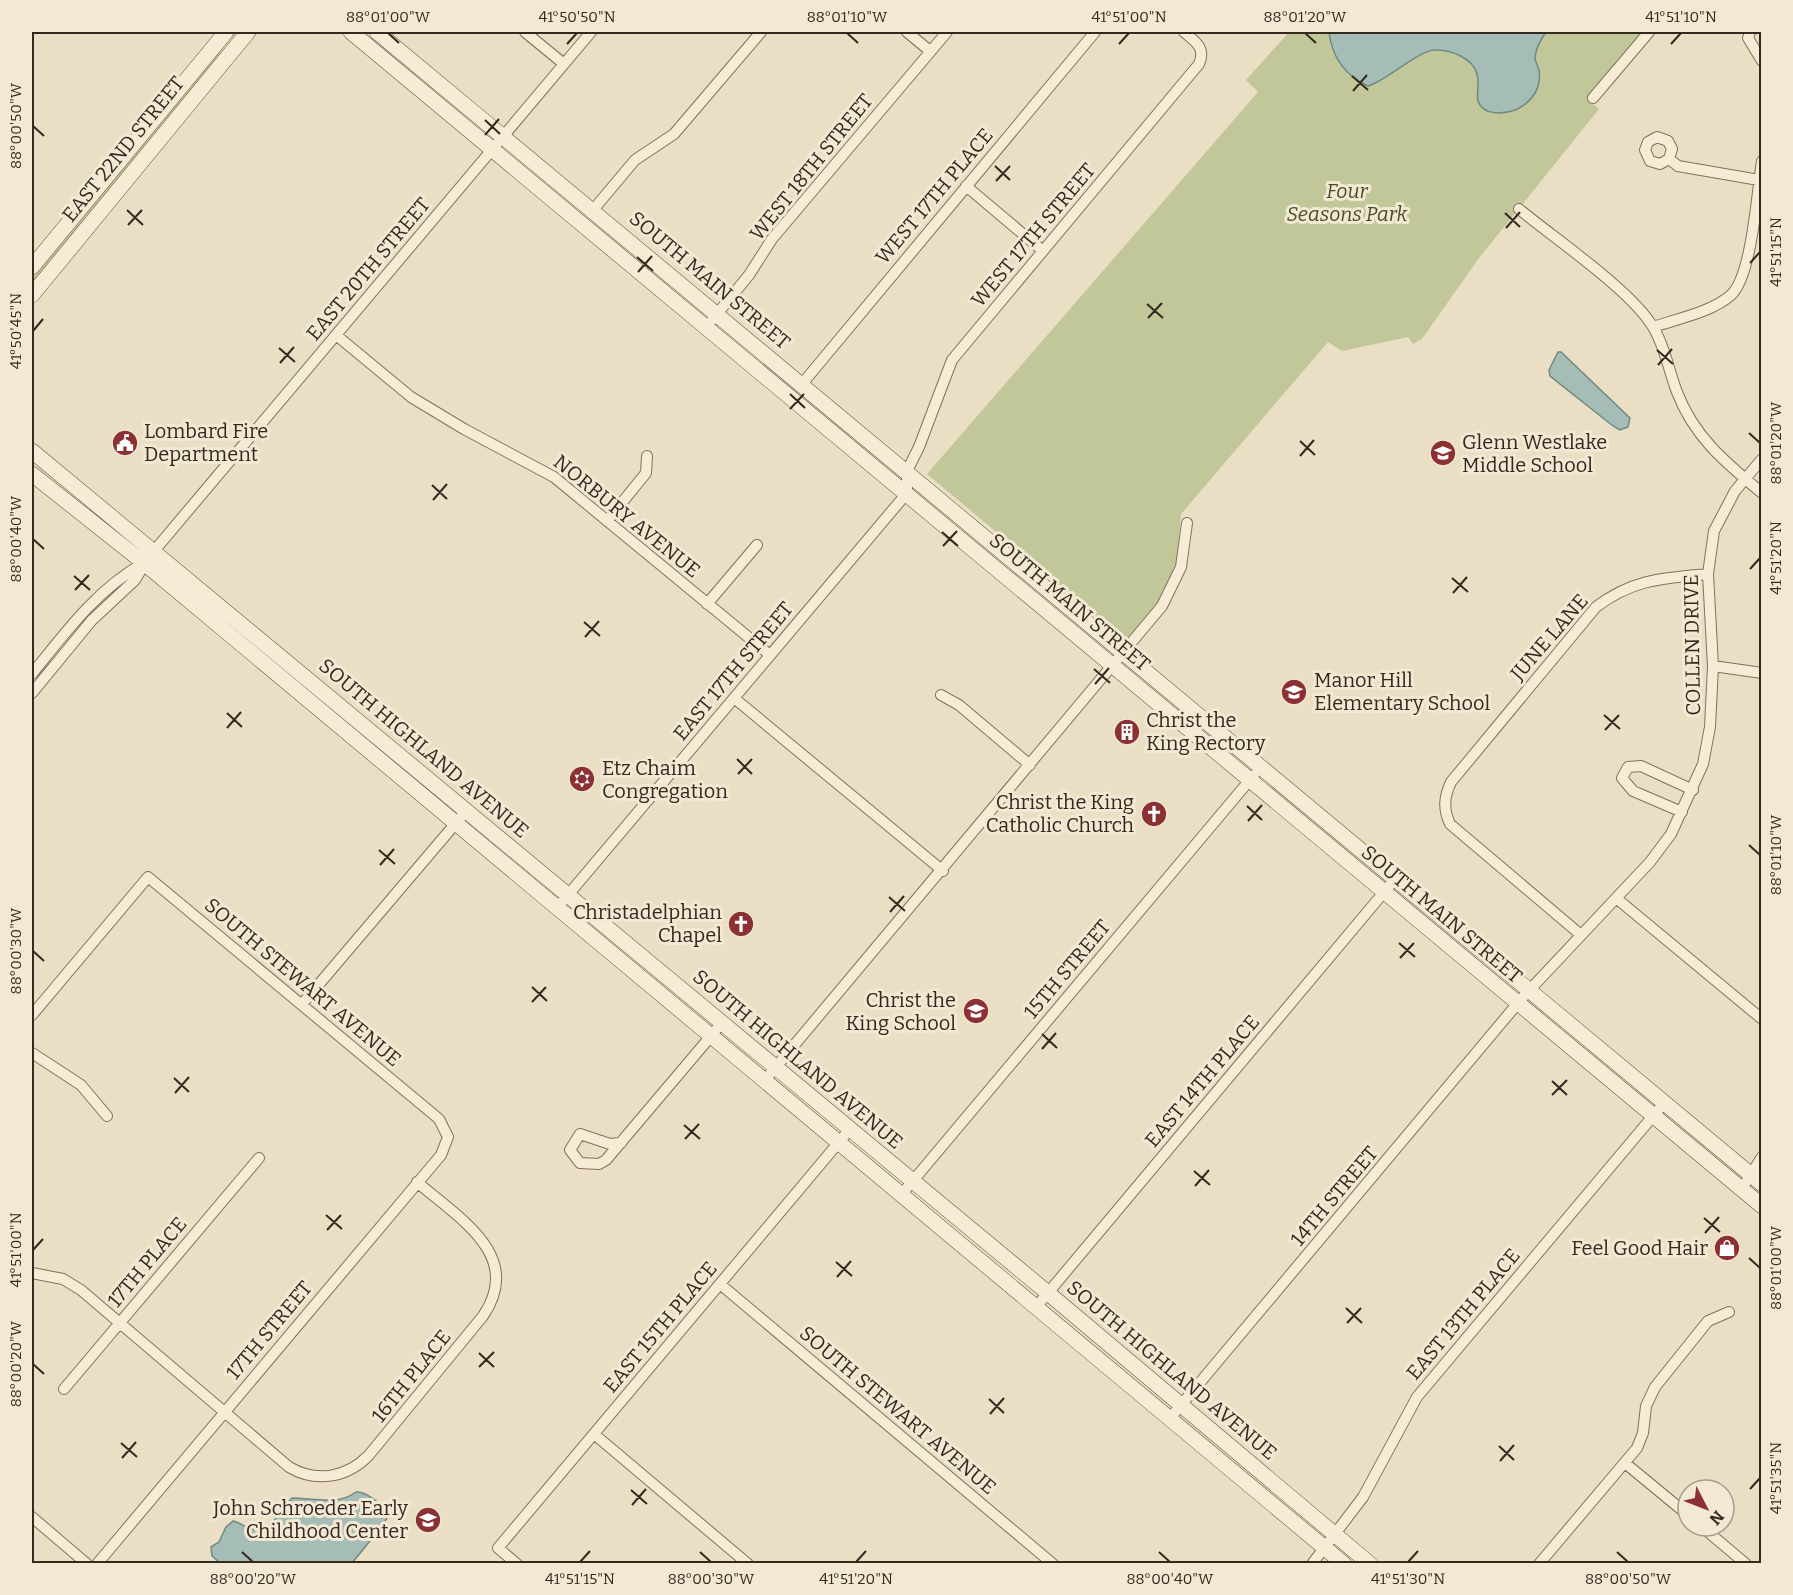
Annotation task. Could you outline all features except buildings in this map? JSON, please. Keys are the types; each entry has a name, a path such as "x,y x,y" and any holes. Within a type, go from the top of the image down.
{"street":[{"name":"EAST 22ND STREET","path":"32,267 226,32"},
{"name":"EAST 22ND STREET","path":"32,295 248,32"},
{"name":"SOUTH MAIN STREET","path":"351,32 706,327 1124,652 1395,879 1653,1116 1761,1206"},
{"name":"SOUTH MAIN STREET","path":"377,32 802,384 907,482 1113,666 1384,893 1664,1103 1756,1179"},
{"path":"525,32 564,64"},
{"name":"EAST 20TH STREET","path":"149,557 591,32"},
{"path":"593,210 635,160 674,134 761,32"},
{"path":"907,32 930,51"},
{"name":"WEST 18TH STREET","path":"706,327 749,275 772,239 947,32"},
{"name":"WEST 17TH PLACE","path":"802,384 1095,32"},
{"name":"WEST 17TH STREET","path":"907,482 952,360 1199,64 1203,55 1201,47 1184,32"},
{"path":"1593,98 1649,32"},
{"path":"1750,32 1748,38 1761,61"},
{"path":"1669,159 1678,166 1759,180"},
{"path":"1653,327 1724,300 1738,287 1746,263 1761,161"},
{"path":"966,186 1043,251"},
{"path":"1519,209 1620,291 1653,327 1678,395 1693,423 1710,449 1761,493"},
{"name":"NORBURY AVENUE","path":"336,335 411,397 464,429 554,477 770,655"},
{"name":"SOUTH HIGHLAND AVENUE","path":"32,451 149,557 455,823 1344,1563"},
{"path":"607,520 646,473 647,456"},
{"name":"COLLEN DRIVE","path":"1524,997 1664,845 1693,790 1708,742 1713,666 1708,574 1716,524 1726,505 1761,459"},
{"name":"SOUTH HIGHLAND AVENUE","path":"32,474 149,557 466,810 1370,1563"},
{"name":"EAST 17TH STREET","path":"557,908 770,655 907,482"},
{"path":"765,1080 943,871 1162,606 1181,567 1187,524"},
{"path":"707,604 757,545"},
{"path":"32,674 83,612 129,571 149,557"},
{"path":"32,693 92,620 135,580 149,557"},
{"name":"JUNE LANE","path":"1581,935 1450,824 1445,805 1446,793 1451,782 1596,607 1621,591 1648,580 1708,574"},
{"path":"83,612 92,620"},
{"path":"52,649 62,656"},
{"path":"1713,666 1761,673"},
{"path":"941,695 959,705 1030,765"},
{"path":"734,698 943,871"},
{"path":"1682,813 1629,788 1622,778 1624,772 1628,767 1641,766 1693,790"},
{"name":"15TH STREET","path":"901,1195 1261,767"},
{"path":"303,1003 466,810"},
{"name":"SOUTH STEWART AVENUE","path":"32,1015 148,877 303,1003 435,1115"},
{"name":"EAST 14TH PLACE","path":"1037,1306 1395,879"},
{"path":"1617,898 1761,1019"},
{"name":"14TH STREET","path":"1171,1417 1524,997"},
{"path":"621,1143 722,1022"},
{"path":"32,1053 81,1085 107,1116"},
{"name":"EAST 13TH PLACE","path":"1312,1563 1336,1536 1371,1485 1401,1422 1417,1397 1664,1103"},
{"name":"17TH STREET","path":"97,1563 446,1145 447,1130 435,1115"},
{"name":"EAST 15TH PLACE","path":"517,1563 498,1548 850,1129"},
{"path":"1741,1190 1756,1179 1761,1157"},
{"name":"17TH PLACE","path":"64,1389 259,1158"},
{"name":"16TH PLACE","path":"32,1273 52,1275 74,1285 280,1460 306,1475 325,1476 347,1472 369,1455 483,1316 495,1291 492,1257 484,1240 417,1182"},
{"name":"SOUTH STEWART AVENUE","path":"720,1284 1053,1563"},
{"path":"1539,1563 1637,1448 1646,1406 1655,1387 1708,1322 1729,1312"},
{"path":"594,1434 748,1563"},
{"path":"1625,1463 1676,1505"},
{"path":"32,1517 87,1563"},
{"path":"1716,1538 1746,1563"}],"green space":[{"name":"Four Seasons Park","path":"1289,32 1643,32 1587,98 1599,109 1479,258 1422,339 1413,344 1408,337 1342,351 1328,342 1181,514 1177,563 1164,595 1131,637 1123,638 927,474 1258,92 1246,80"},
{"path":"219,48 222,50 214,62 32,286 32,279 51,253"}],"water":[{"path":"1329,32 1546,32 1539,44 1535,59 1539,70 1539,83 1534,94 1515,110 1494,113 1484,109 1478,101 1478,81 1475,68 1455,53 1436,50 1421,54 1368,86 1346,71 1336,57"},
{"path":"1558,352 1561,352 1630,418 1628,427 1620,430 1613,426 1550,376 1549,370"},
{"path":"356,1492 375,1500 388,1516 352,1563 220,1563 212,1556 211,1547 219,1542 226,1527 233,1521 256,1530 262,1529 272,1523 292,1498 333,1500"}],"place":[{"name":"Lombard Fire Department","path":"125,443"},
{"name":"Glenn Westlake Middle School","path":"1443,453"},
{"name":"Manor Hill Elementary School","path":"1294,692"},
{"name":"Christ the King Rectory","path":"1127,732"},
{"name":"Etz Chaim Congregation","path":"582,779"},
{"name":"Christ the King Catholic Church","path":"1154,814"},
{"name":"Christadelphian Chapel","path":"741,924"},
{"name":"Christ the King School","path":"976,1011"},
{"name":"Feel Good Hair","path":"1727,1248"},
{"name":"John Schroeder Early Childhood Center","path":"428,1520"}]}
